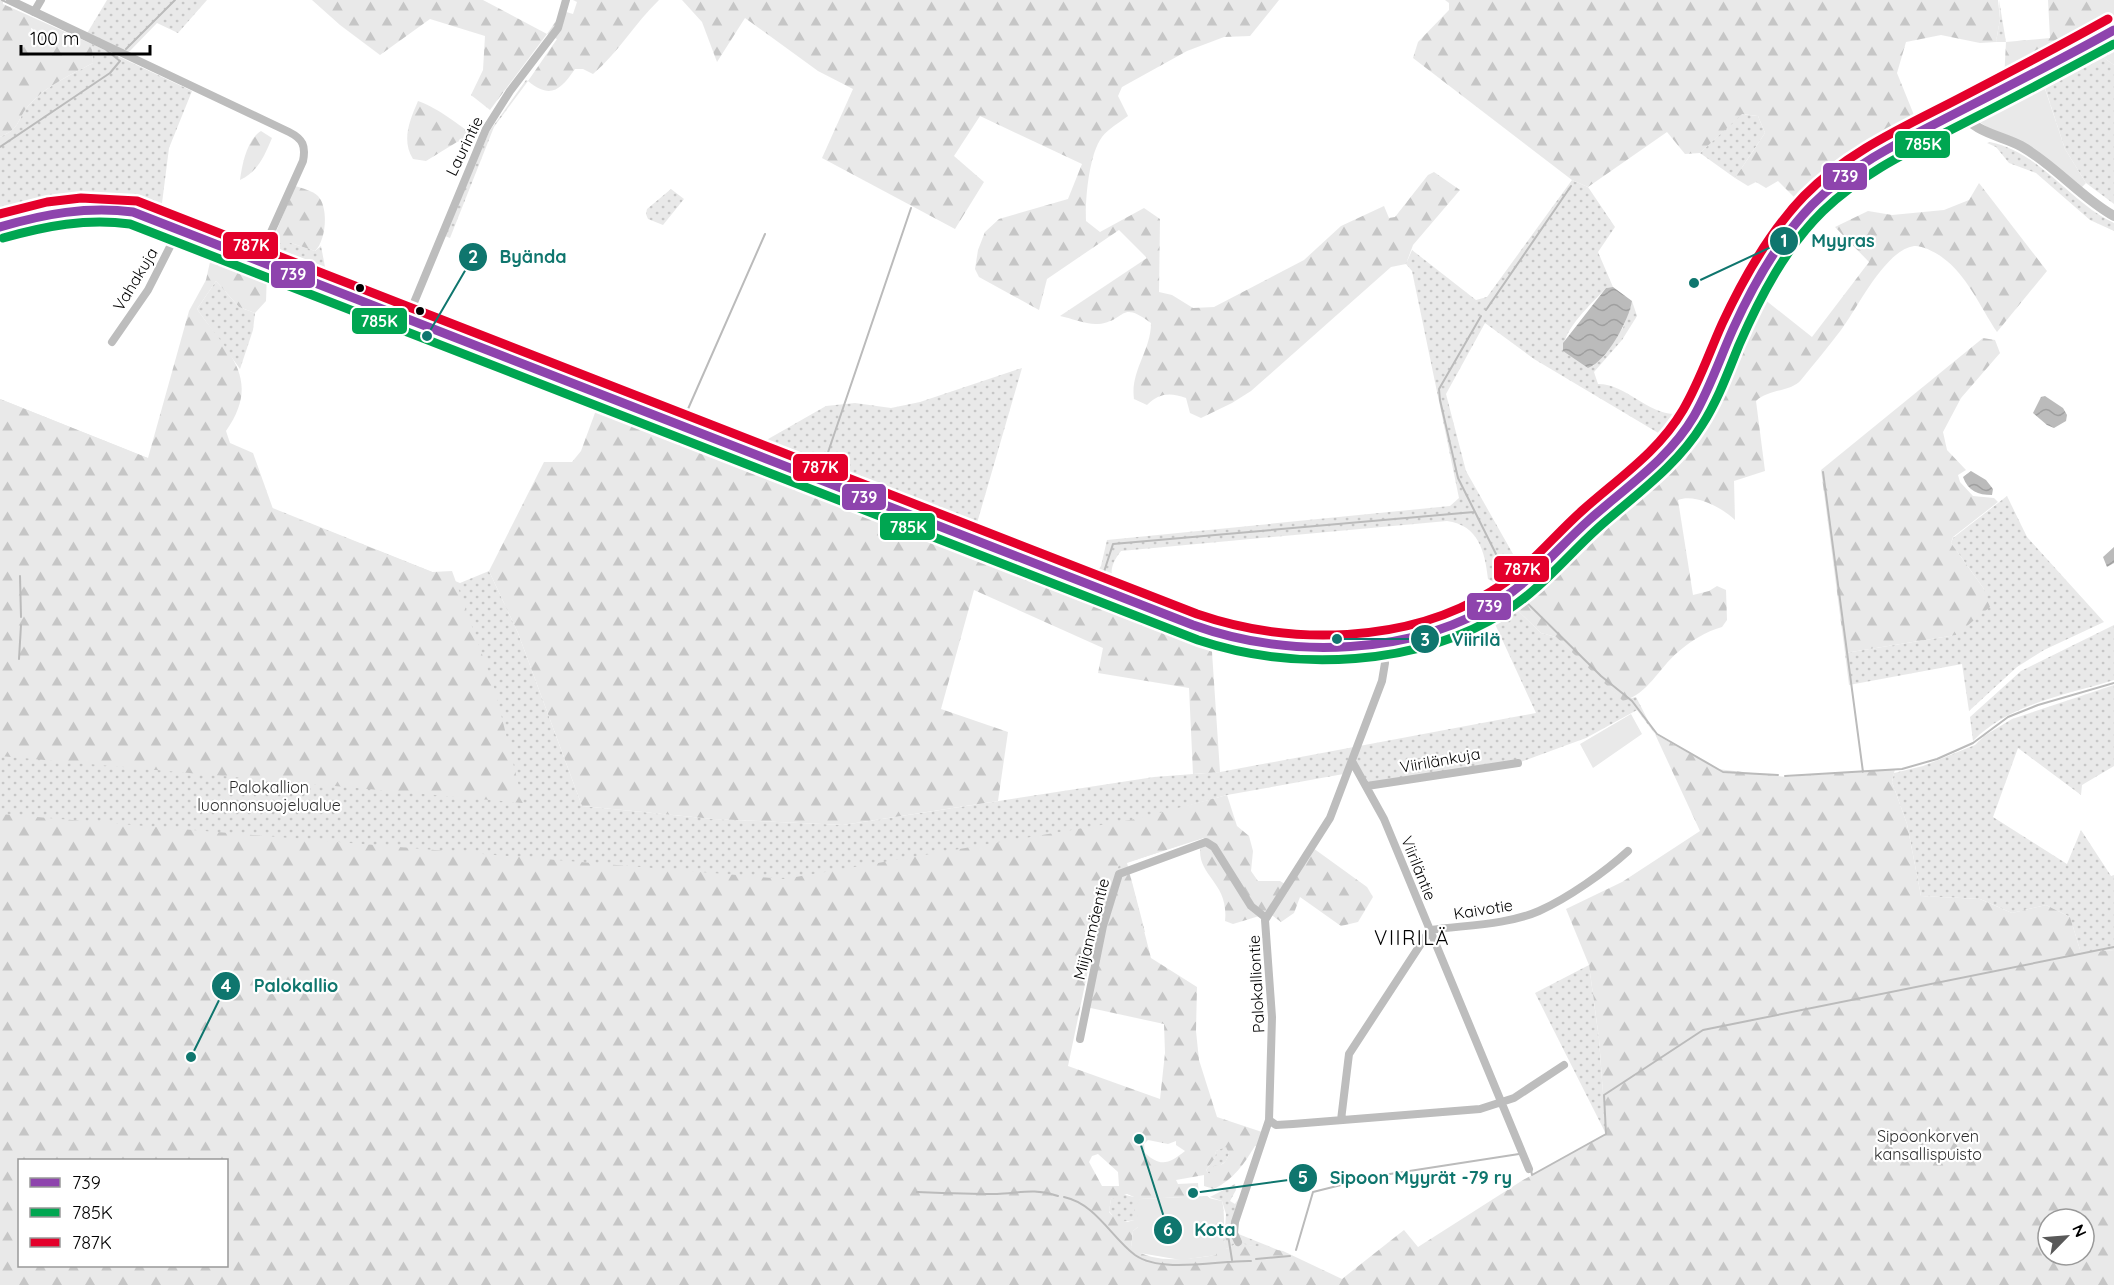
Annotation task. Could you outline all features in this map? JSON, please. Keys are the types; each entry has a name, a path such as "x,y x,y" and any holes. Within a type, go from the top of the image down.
{"street":[{"path":"11,0 289,132 302,141 305,148 303,161 258,261"},
{"path":"34,12 41,0"},
{"name":"Laurintie","path":"408,317 482,138 510,92 558,28 566,0"},
{"path":"0,227 60,211 100,208 133,212 408,317 1188,623 1231,637 1286,644 1384,642 1456,622 1500,600 1525,582 1568,539 1656,464 1679,438 1694,415 1740,315 1780,245 1811,206 1854,170 2114,30"},
{"path":"1962,111 1972,124 2027,150 2081,194 2114,216"},
{"name":"Vahakuja","path":"112,342 148,290 179,229"},
{"path":"1353,763 1382,681 1385,663 1384,642"},
{"name":"Viiriläntie","path":"1353,763 1384,819 1529,1169"},
{"name":"Palokalliontie","path":"1238,1242 1234,1233 1235,1222 1269,1120 1272,1017 1266,918 1327,824 1353,763"},
{"name":"Viirilänkuja","path":"1367,786 1518,763"},
{"name":"Miijanmäentie","path":"1080,1039 1103,926 1119,874 1206,842 1214,847 1251,906 1266,918"},
{"name":"Kaivotie","path":"1430,930 1519,917 1540,910 1613,865 1628,851"},
{"path":"1341,1120 1349,1054 1430,930"},
{"path":"1269,1120 1276,1125 1480,1109 1502,1103 1527,1091 1564,1065"}],"green space":[{"path":"0,0 3,0 3,4 92,44 93,63 60,81 36,98 15,127 0,137"},
{"path":"107,0 207,0 178,33 157,23 127,54 86,35"},
{"path":"312,0 483,0 547,34 490,110 471,95 483,70 485,36 430,19 380,55 340,25"},
{"path":"573,0 659,0 593,74 583,69 575,69 564,83 549,91 536,87 528,81 557,39 547,34 563,11 573,14 577,2"},
{"path":"682,0 1279,0 1250,36 1224,37 1187,51 1122,87 1118,96 1128,116 1102,137 1094,154 1087,190 1086,221 1100,232 1144,208 1160,219 1159,292 1172,295 1193,308 1214,307 1304,260 1341,226 1384,206 1389,218 1395,217 1428,175 1434,172 1460,190 1413,245 1406,264 1391,267 1251,391 1201,418 1190,413 1186,398 1180,396 1170,394 1160,396 1147,405 1134,399 1134,389 1135,379 1148,343 1151,323 1141,316 1128,312 1098,324 1060,316 1147,258 1119,230 1047,279 1039,310 979,277 975,269 978,250 985,232 999,219 1068,199 1082,164 980,116 954,156 984,182 955,229 822,158 853,89 818,71 745,18 717,62 702,22"},
{"path":"1445,0 1998,0 2000,19 1996,42 1980,43 1941,35 1906,42 1897,73 1918,125 1876,146 1836,162 1814,182 1806,194 1809,196 1803,206 1778,181 1766,188 1756,182 1748,186 1735,178 1765,133 1758,116 1742,114 1700,153 1685,154 1667,132 1588,187 1572,180 1413,58 1418,42 1449,10 1449,3"},
{"path":"1999,0 2006,42 1996,42 2000,19"},
{"path":"2048,0 2114,0 2114,24 2068,53 2004,81 2006,42 2050,38"},
{"path":"2114,38 2114,65 2100,55 2077,65 2045,88 2043,83 2065,65"},
{"path":"92,44 192,91 169,148 161,211 117,201 80,199 43,204 0,216 0,137 15,127 36,98 60,81 93,63"},
{"path":"2100,55 2114,65 2114,204 2086,183 2065,149 2045,88 2077,65"},
{"path":"526,80 528,81 494,127 450,238 445,236 489,132"},
{"path":"2043,83 2065,149 2086,183 2081,188 1975,119 1977,109"},
{"path":"418,101 453,120 471,134 470,138 457,142 426,161 413,159 409,152 407,137"},
{"path":"1741,114 1758,116 1765,133 1735,178 1700,153"},
{"path":"261,131 272,138 269,145 256,168 240,180 249,146"},
{"path":"1987,143 2008,147 2039,166 2083,203 2114,223 2114,231 2090,220 2036,173 2009,163 1996,147"},
{"path":"1572,180 1588,187 1615,227 1598,252 1613,287 1606,288 1579,317 1564,342 1563,351 1593,366 1623,328 1632,301 1637,316 1622,340 1594,372 1598,384 1618,389 1656,410 1677,414 1663,439 1660,434 1534,359 1485,323 1446,394 1466,471 1513,554 1525,565 1517,573 1497,584 1488,579 1485,559 1478,541 1466,528 1458,523 1447,521 1121,551 1113,565 1113,581 1096,573 1101,566 1107,540 1450,506 1459,498 1412,271 1406,264 1412,250 1476,300 1487,297"},
{"path":"1979,183 2047,271 1997,332 1966,282 1951,265 1937,254 1921,247 1914,246 1903,250 1882,269 1841,330 1801,380 1791,387 1767,394 1756,401 1765,471 1734,481 1735,520 1723,511 1700,500 1685,498 1678,500 1693,595 1709,591 1717,586 1726,590 1727,620 1722,627 1688,644 1671,658 1646,687 1632,698 1623,701 1556,637 1541,633 1511,604 1583,534 1669,460 1684,442 1759,295 1812,337 1869,262 1835,227 1868,211 1892,215 1944,210 1969,200"},
{"path":"295,186 316,194 324,208 324,232 315,251 291,243 278,243 274,237"},
{"path":"671,189 684,199 663,225 648,219 647,209"},
{"path":"274,237 278,243 291,243 315,251 321,246 326,272 333,282 269,260 264,254"},
{"path":"212,253 267,273 266,301 255,313 239,307 216,281 197,309 229,353 237,366 241,380 241,396 237,412 226,431 230,443 253,453 273,509 432,572 452,571 495,690 523,803 0,756 0,399 148,458 189,311 206,280"},
{"path":"216,281 239,307 255,313 253,330 240,369 197,309"},
{"path":"1983,338 1995,340 2000,353 1961,398 1943,432 1947,450 1966,470 1958,475 1960,482 1973,496 1994,498 1998,502 1953,537 1951,543 1984,589 1990,607 1956,635 1845,653 1821,470"},
{"path":"1022,368 975,530 756,446 826,406 855,403 891,408 920,402"},
{"name":"Palokallion luonnonsuojelualue","path":"0,399 460,583 489,571 518,633 582,806 713,819 843,825 1154,777 1220,772 1536,713 1495,624 1487,620 1511,604 1541,633 1556,637 1623,700 1636,697 1655,734 1637,710 1586,738 1518,763 1367,786 1353,763 1349,773 1227,795 1187,806 1204,837 1127,863 1145,932 1003,938 0,1048"},
{"path":"599,402 1211,637 1220,772 1193,774 1189,688 1098,673 1103,648 974,590 941,709 1008,732 998,801 843,825 713,819 582,806 518,633 489,571 544,462 572,462 581,451"},
{"path":"2007,496 2027,537 2104,622 2044,650 2017,667 1969,711 1962,664 1849,685 1845,653 1956,635 1984,589 1951,543 1953,538"},
{"path":"2114,625 2114,680 2020,709 1987,728 1973,741 1970,717 2021,671"},
{"path":"2114,685 2114,766 2082,785 2081,795 2018,748 1993,817 2067,864 2081,830 2111,876 2114,875 2114,950 2081,953 2070,917 2046,905 2012,913 1980,899 1921,896 1907,824 1892,782 1894,773 1923,766 1975,745 1984,736 2012,719"},
{"path":"1631,714 1642,734 1593,768 1580,744"},
{"name":"Sipoonkorven kansallispuisto","path":"1655,734 1717,769 1786,777 1895,769 1892,782 1907,824 1921,896 1980,899 2012,913 2046,905 2070,917 2081,953 2114,950 2114,1285 0,1285 0,814 784,879 1136,819 1227,795 1237,826 1249,836 1253,851 1251,871 1258,881 1280,881 1288,886 1313,848 1367,887 1373,897 1358,922 1341,926 1300,897 1294,913 1281,922 1269,913 1233,924 1225,921 1223,898 1201,860 1200,849 1204,838 1119,865 1098,922 1068,1066 1160,1099 1165,1053 1164,1024 1086,1007 1115,880 1128,868 1151,958 1197,987 1196,1031 1199,1060 1217,1117 1265,1133 1260,1147 1255,1146 1238,1170 1214,1189 1204,1186 1204,1175 1176,1180 1178,1184 1198,1183 1200,1196 1140,1199 1138,1227 1133,1231 1131,1247 1140,1253 1161,1258 1183,1259 1216,1255 1209,1198 1222,1201 1227,1249 1237,1243 1283,1251 1342,1279 1404,1230 1418,1247 1523,1180 1606,1134 1599,1039 1589,965 1566,909 1622,882 1700,831","holes":["1148,1140 1168,1144 1176,1141 1176,1145 1185,1151 1165,1162 1156,1161 1145,1153 1144,1144","1226,1147 1229,1154 1227,1159 1222,1164 1214,1166 1209,1174 1206,1170 1215,1158 1216,1151","1098,1154 1118,1172 1119,1186 1102,1186 1089,1162 1092,1156","1127,1194 1134,1197 1134,1220 1127,1222 1109,1212 1111,1199"]},
{"path":"1589,965 1599,1039 1606,1134 1535,993"},
{"path":"1226,1146 1229,1154 1226,1161 1209,1174 1206,1170 1215,1158 1216,1151"},
{"path":"1235,1184 1236,1190 1230,1201 1235,1204 1243,1192 1236,1233 1283,1252 1237,1243 1227,1249 1224,1247 1226,1214 1222,1201 1210,1197"},
{"path":"1121,1194 1134,1197 1134,1220 1120,1220 1109,1211 1111,1199"},
{"path":"1207,1196 1216,1203 1216,1255 1181,1260 1134,1252 1131,1247 1133,1231 1138,1227 1137,1205 1140,1199"}],"water":[{"path":"1613,287 1632,301 1630,309 1622,329 1609,349 1588,368 1563,351 1563,343 1606,288"},
{"path":"2045,396 2063,408 2067,415 2066,421 2054,428 2033,413 2041,397"},
{"path":"1971,471 1986,480 1993,489 1992,495 1978,493 1968,486 1963,477"},
{"path":"2114,547 2114,563 2107,567 2103,557"}],"waterway":[{"path":"0,147 110,73 120,61 105,49 2,0"},
{"path":"126,49 175,0"},
{"path":"1486,310 1571,186"},
{"path":"821,473 911,208"},
{"path":"746,443 689,419 688,409 765,234"},
{"path":"1481,316 1439,389 1440,400 1458,478 1509,580"},
{"path":"752,446 983,534"},
{"path":"1823,472 1863,772"},
{"path":"991,537 1102,578 1113,544 1474,512"},
{"path":"20,576 21,617"},
{"path":"1518,594 1601,676 1632,701 1657,734 1723,772 1778,775"},
{"path":"19,659 21,625"},
{"path":"1785,776 1902,769 1937,759 1973,743 2008,717 2038,705 2114,683"},
{"path":"1531,1170 1532,1175 1606,1134 1604,1095 1703,1030 2114,947"},
{"path":"1377,1176 1519,1154"},
{"path":"1296,1250 1313,1192 1373,1177"},
{"path":"917,1192 997,1194 1034,1192 1058,1196"},
{"path":"1064,1197 1085,1206 1126,1248 1146,1261 1175,1265 1251,1261"},
{"path":"1231,1226 1228,1235 1232,1260"},
{"path":"1256,1259 1290,1256"}],"transit line":[{"name":"787K","path":"0,214 47,202 81,198 137,201 1197,614 1270,631 1309,635 1348,634 1386,630 1423,621 1459,609 1505,583 1573,519 1638,463 1673,425 1694,389 1722,324 1748,273 1779,225 1821,180 1857,153 1897,130 2108,19"},
{"name":"739","path":"0,227 66,212 99,210 133,212 1193,625 1230,636 1269,643 1310,647 1350,647 1391,642 1430,632 1468,618 1514,590 1589,520 1660,459 1684,431 1700,405 1741,312 1767,264 1788,233 1828,190 1864,163 1903,141 2114,30"},
{"name":"785K","path":"3,238 66,224 98,222 130,224 1198,640 1275,657 1315,660 1355,659 1434,644 1471,630 1506,611 1531,593 1598,528 1667,467 1692,440 1713,406 1765,291 1797,240 1823,211 1856,184 1892,161 2114,44"}],"place":[{"name":"Myyras","path":"1694,283"},
{"name":"Byända","path":"427,336"},
{"name":"Viirilä","path":"1337,639"},
{"name":"Palokallio","path":"191,1057"},
{"name":"Kota","path":"1139,1139"},
{"name":"Sipoon Myyrät -79 ry","path":"1193,1193"}],"district":[{"name":"VIIRILÄ","path":"1412,938"}]}
